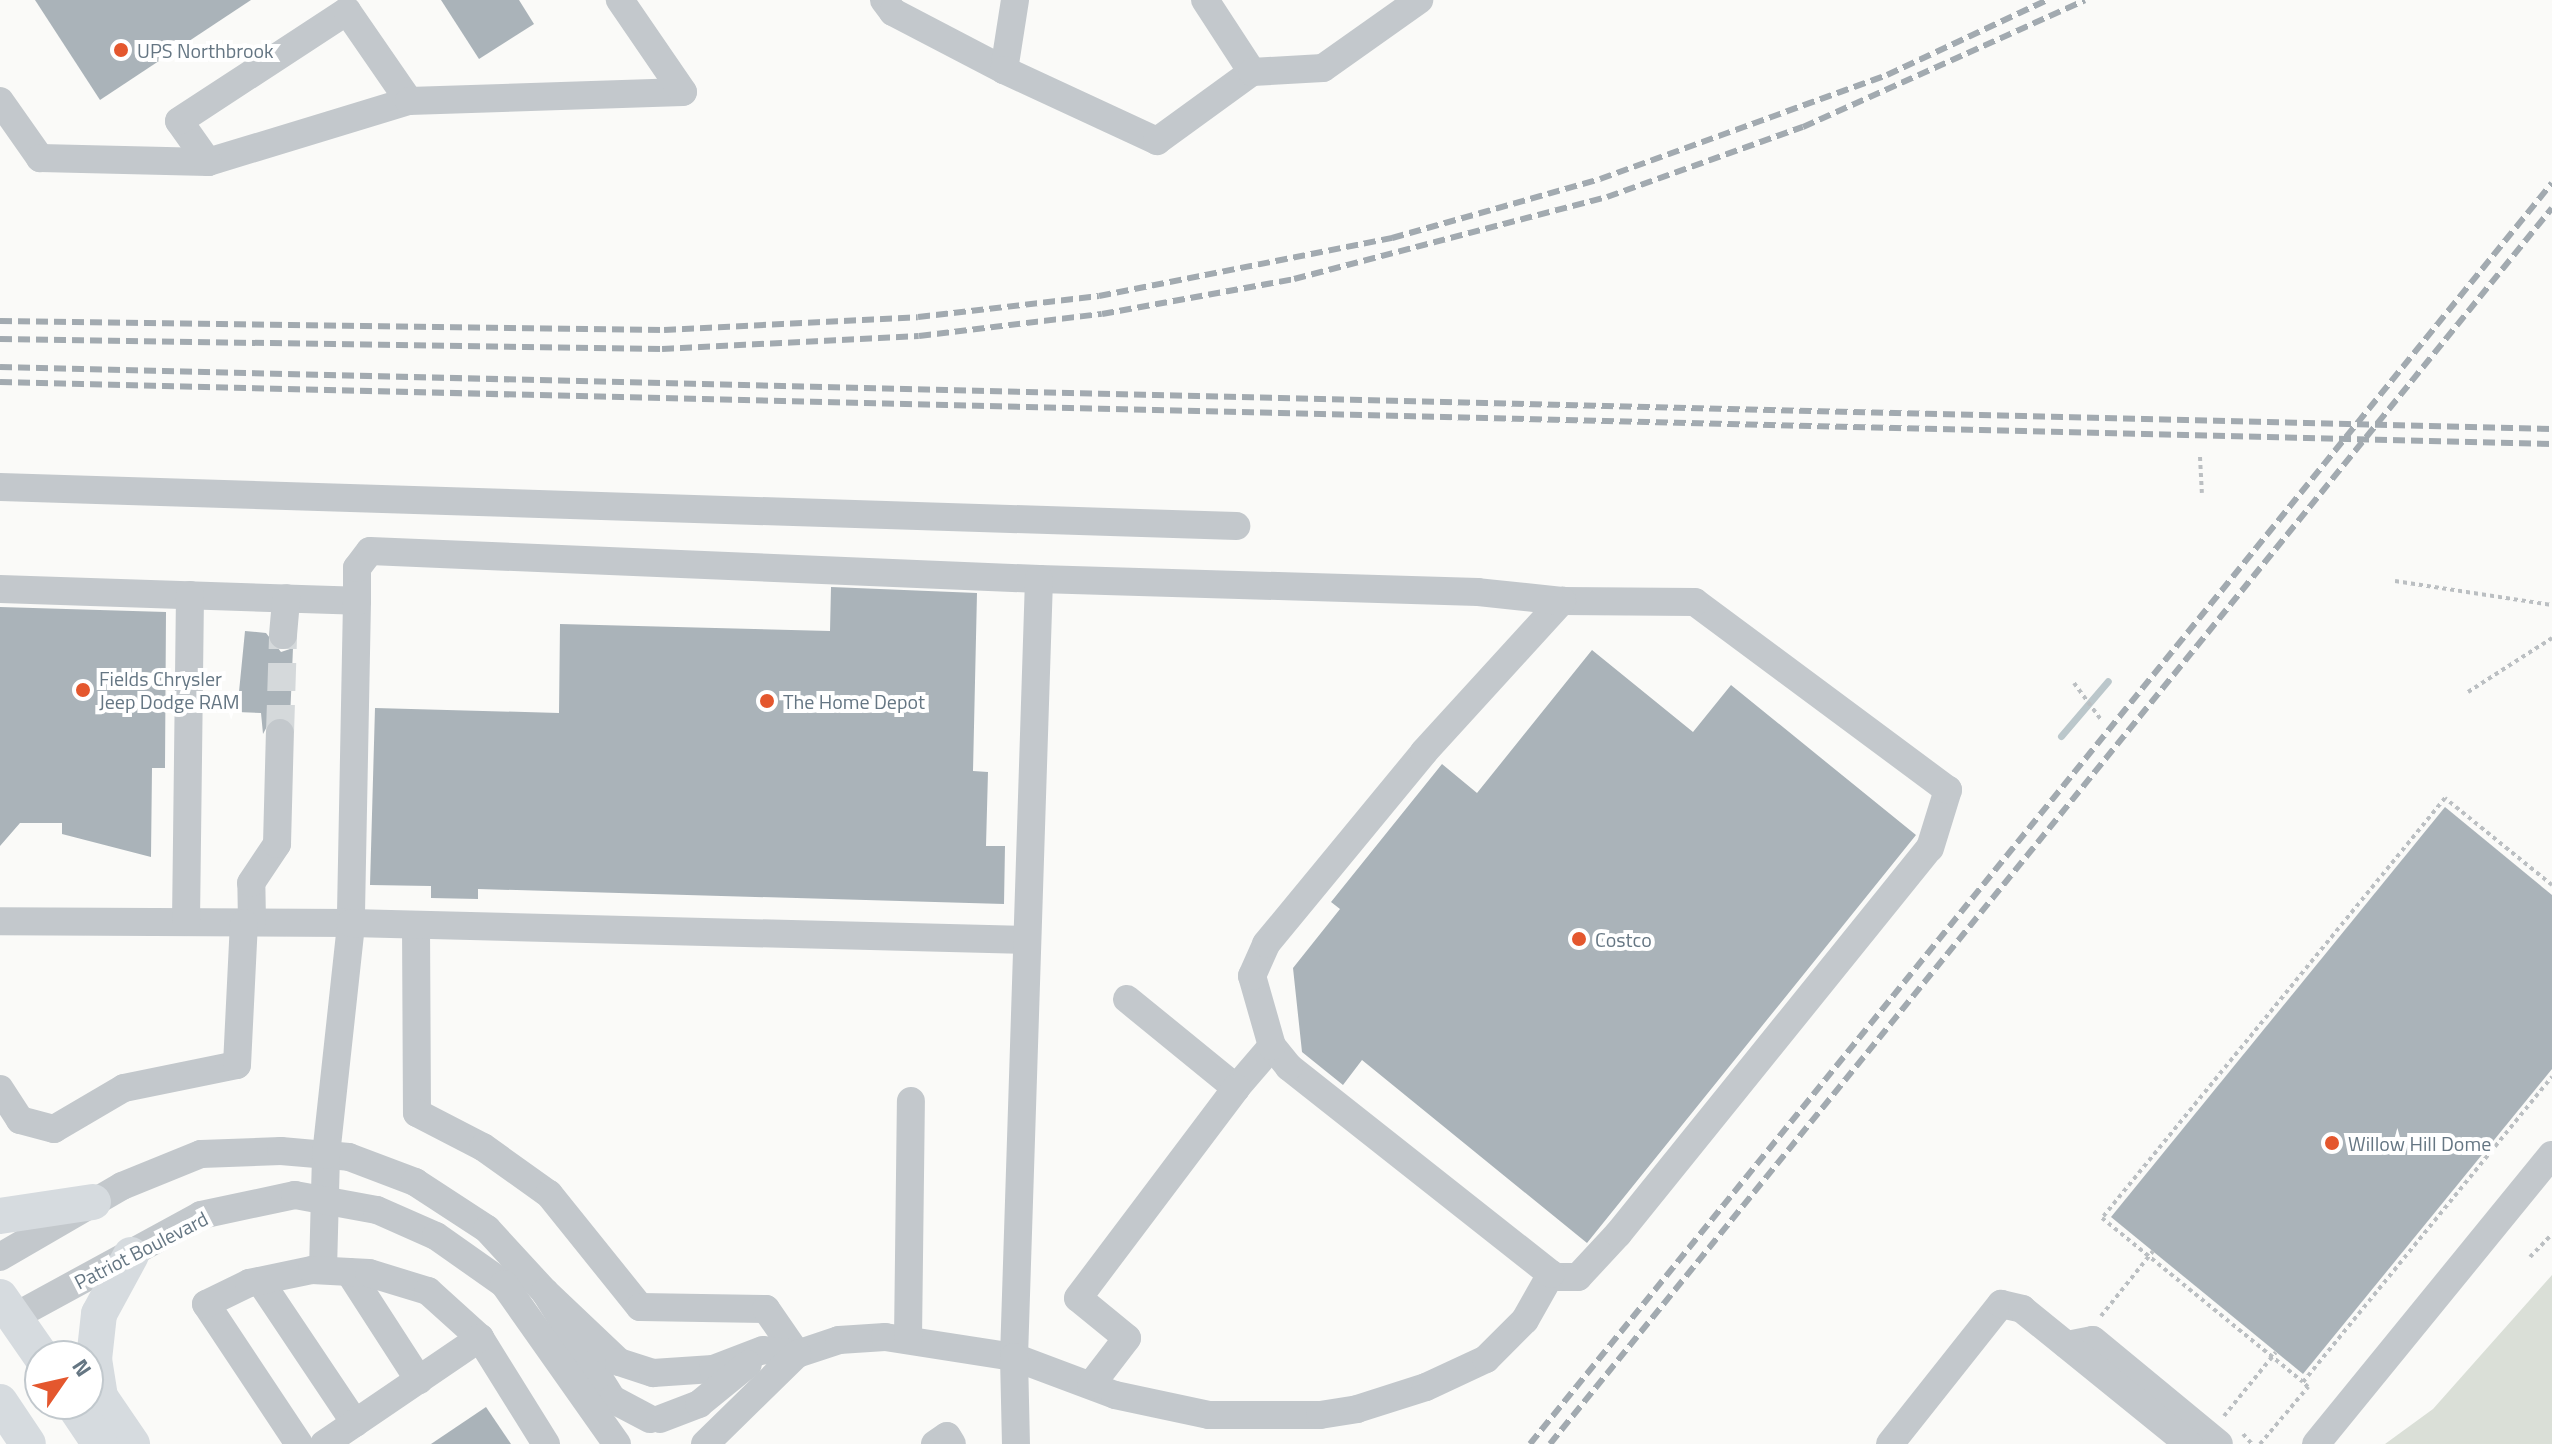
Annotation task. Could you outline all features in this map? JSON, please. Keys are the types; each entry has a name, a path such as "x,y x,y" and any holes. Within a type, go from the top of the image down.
{"main road":[{"path":"0,1216 93,1202"},
{"path":"131,1255 99,1314 94,1359 100,1397 132,1444"},
{"path":"5,1313 28,1340"},
{"path":"0,1402 28,1444"},
{"path":"84,1420 100,1444"},
{"path":"0,1423 21,1444"}],"street":[{"path":"0,101 40,158 208,162 409,101 683,92 620,0"},
{"path":"884,0 893,12 1004,70 1157,141 1252,72 1323,68 1419,0"},
{"path":"1004,70 1015,0"},
{"path":"1205,0 1252,72"},
{"path":"208,162 179,121 347,11 409,101"},
{"path":"0,487 8,483 1236,526"},
{"path":"419,1380 336,1271 323,1200 351,923 357,568 370,551 1039,579 1478,592 1562,601 1695,602 1948,790 1930,848 1618,1234 1578,1277 1550,1277 1289,1067 1272,1046 1252,976 1266,944 1433,741 1562,601"},
{"path":"1016,1444 1014,1357 1039,579"},
{"path":"0,589 357,601"},
{"path":"186,922 190,595"},
{"path":"283,635 286,598"},
{"path":"0,1089 20,1120 54,1129 124,1088 237,1065 251,883 277,844 280,733"},
{"path":"0,921 351,923 1027,940"},
{"path":"416,925 417,1113 483,1147 549,1194 640,1307 766,1309 797,1354"},
{"path":"1127,999 1236,1088"},
{"path":"1091,1385 1127,1338 1078,1298 1236,1088 1272,1046"},
{"path":"908,1339 911,1101"},
{"path":"0,1257 93,1202 201,1154 326,1155 415,1182 459,1206 619,1362 653,1373 713,1369 763,1350 797,1354 839,1340 908,1339 1014,1357 1091,1385 1209,1415 1294,1417 1357,1409 1426,1387 1486,1359 1525,1320 1550,1277"},
{"path":"2316,1444 2552,1155"},
{"name":"Patriot Boulevard","path":"5,1313 131,1255 201,1215 295,1195 377,1210 483,1266 529,1314 619,1444 630,1428 699,1404 763,1350"},
{"path":"299,1444 206,1304 260,1281 336,1271 428,1291 480,1338 546,1444"},
{"path":"260,1281 355,1423"},
{"path":"545,1292 612,1399 679,1429 687,1444"},
{"path":"1890,1444 2001,1304 2022,1309 2189,1444"},
{"path":"324,1444 480,1338"},
{"path":"2067,1345 2093,1340 2221,1431"},
{"path":"705,1444 797,1354"},
{"path":"935,1444 947,1436 952,1444"}],"path":[{"path":"2200,457 2202,493"},
{"path":"2395,581 2552,605"},
{"path":"2468,692 2552,638"},
{"path":"2074,683 2102,721"},
{"path":"2260,1444 2308,1387 2274,1354 2151,1253 2102,1218 2445,798 2552,885"},
{"path":"2303,1382 2552,1077"},
{"path":"2530,1257 2552,1234"},
{"path":"2099,1317 2151,1253"},
{"path":"2221,1431 2274,1354"}],"shaded area":[{"path":"2552,1275 2552,1444 2385,1444 2433,1409"}],"building":[{"name":"UPS Northbrook","path":"35,0 251,0 100,100"},
{"path":"441,0 519,0 534,24 479,59"},
{"name":"The Home Depot","path":"831,587 977,593 973,771 988,772 986,846 1005,846 1004,904 478,889 478,899 431,898 431,886 370,885 375,708 559,713 560,624 830,631"},
{"name":"Fields Chrysler Jeep Dodge RAM","path":"0,607 166,612 165,768 152,768 151,857 62,834 62,823 20,823 0,846"},
{"path":"245,631 266,633 281,652 293,648 290,719 271,719 263,734 261,713 237,712"},
{"name":"Costco","path":"1592,650 1693,732 1731,685 1916,835 1587,1243 1362,1060 1343,1085 1302,1052 1293,968 1340,909 1331,902 1442,764 1477,793"},
{"name":"Willow Hill Dome","path":"2445,807 2552,895 2552,1069 2303,1374 2111,1217"},
{"path":"486,1407 511,1444 431,1444"}],"waterway":[{"path":"2061,736 2108,681"}],"tunnel":[{"path":"280,733 283,635"}],"railway":[{"path":"0,321 664,330 918,317 1099,296 1392,238 1600,179 1887,75 2047,0"},
{"path":"0,339 662,349 919,336 1102,314 1294,279 1607,197 1803,127 2085,0"},
{"path":"1530,1444 2552,183"},
{"path":"1550,1444 2552,208"},
{"path":"0,367 2552,429"},
{"path":"0,382 2552,444"}],"place":[{"name":"UPS Northbrook","path":"121,50"},
{"name":"Fields Chrysler Jeep Dodge RAM","path":"83,690"},
{"name":"The Home Depot","path":"767,701"},
{"name":"Costco","path":"1579,939"},
{"name":"Willow Hill Dome","path":"2332,1143"}]}
